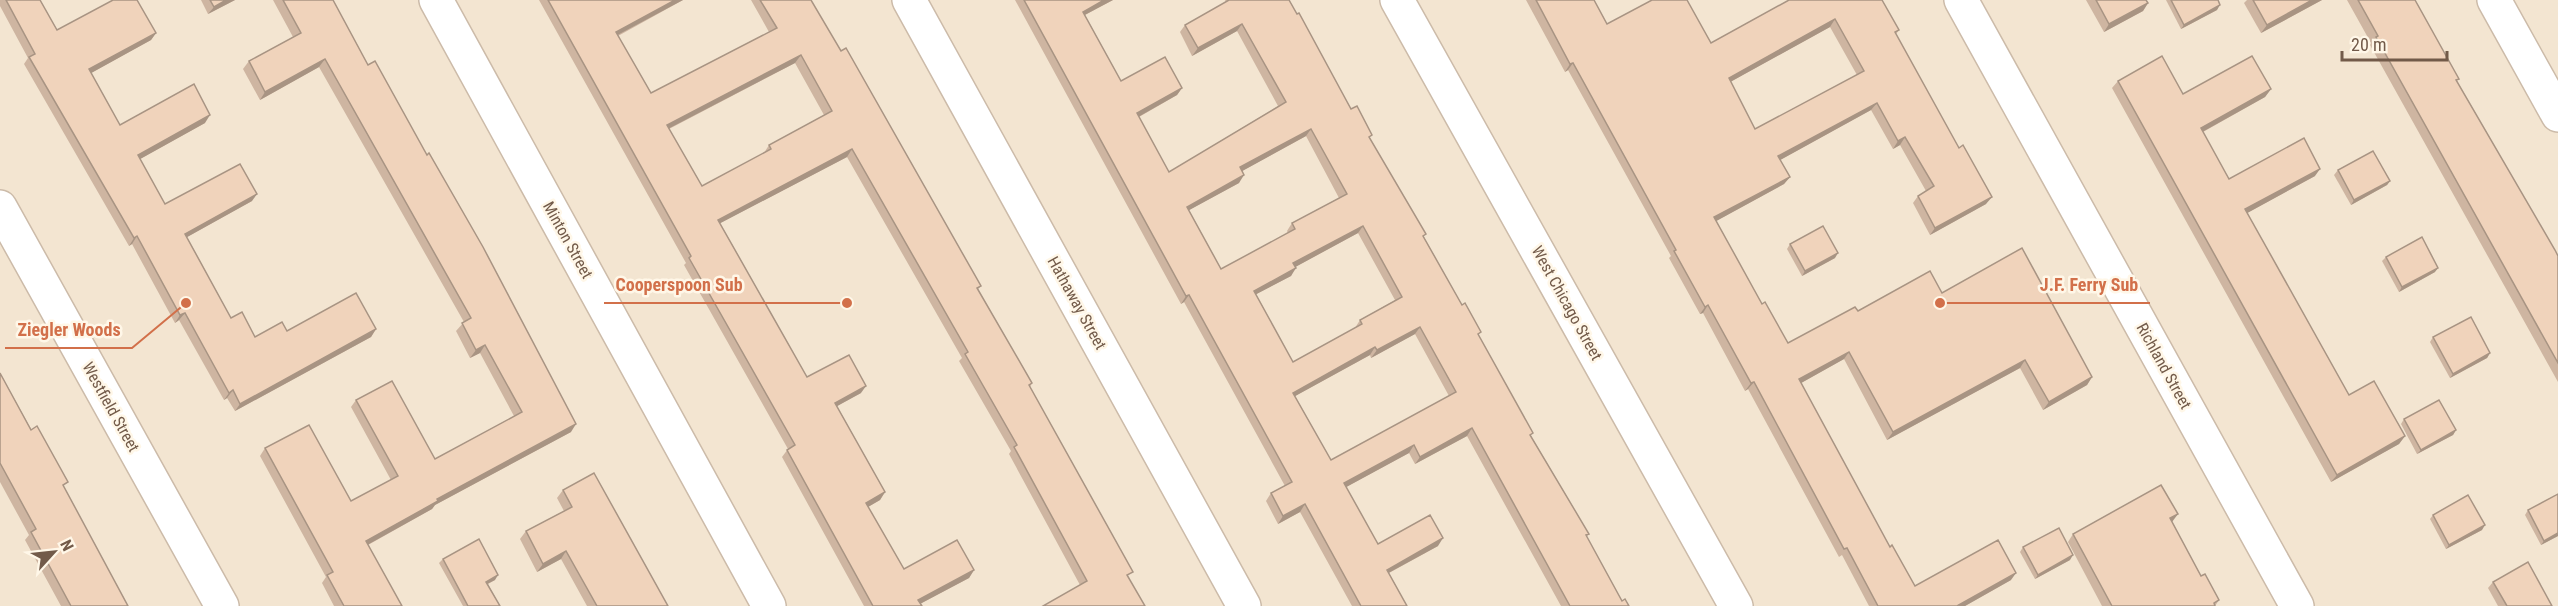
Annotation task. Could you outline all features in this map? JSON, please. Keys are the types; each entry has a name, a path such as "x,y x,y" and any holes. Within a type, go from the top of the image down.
{"street":[{"name":"Minton Street","path":"436,0 770,606"},
{"name":"Hathaway Street","path":"909,0 1244,606"},
{"name":"West Chicago Street","path":"1397,0 1736,606"},
{"name":"Richland Street","path":"1961,0 2297,606"},
{"path":"2494,0 2558,115"},
{"name":"Westfield Street","path":"0,207 222,606"}],"shaded area":[{"path":"0,0 2558,0 2558,606 0,606"}],"building":[{"path":"6,0 40,0 57,30 113,0 137,0 156,33 89,69 120,125 194,84 210,115 138,155 165,204 240,164 257,194 185,234 231,318 242,312 255,337 282,322 287,331 356,293 376,329 240,404 233,390 229,393 185,313 180,315 137,236 134,238 29,57 35,54"},
{"path":"210,0 226,0 214,7"},
{"path":"283,0 333,0 368,65 375,61 427,155 429,153 483,247 576,424 437,499 438,501 366,541 402,606 344,606 327,575 333,572 265,448 309,425 351,501 398,476 356,400 392,381 435,459 522,412 485,345 476,350 462,323 471,318 325,59 265,92 249,61 301,33"},
{"path":"548,0 675,0 616,32 651,93 777,28 760,0 811,0 841,51 846,48 981,286 977,288 1032,383 1029,385 1133,572 1127,575 1145,606 1043,606 1087,581 1014,447 1017,445 965,354 968,352 852,149 718,220 807,377 849,355 866,386 835,403 885,492 866,503 904,569 957,540 974,570 918,600 922,606 873,606 787,450 795,445 689,258 691,256","holes":["801,55 832,111 769,145 771,149 702,186 667,125"]},
{"path":"1024,0 1104,0 1083,12 1121,81 1165,57 1182,88 1137,113 1169,172 1286,102 1242,24 1198,48 1185,25 1229,0 1289,0 1297,14 1299,13 1351,109 1357,106 1372,135 1369,137 1426,234 1423,236 1462,305 1465,303 1481,332 1478,334 1533,433 1530,435 1589,534 1586,535 1622,601 1625,599 1629,606 1570,606 1472,428 1420,457 1414,445 1344,483 1378,544 1430,515 1443,538 1387,570 1407,606 1361,606 1305,504 1283,516 1271,493 1292,482 1189,295 1186,296","holes":["1311,129 1347,194 1292,223 1295,229 1221,269 1187,207 1244,175 1240,167","1363,226 1402,297 1360,320 1362,324 1293,362 1254,291 1296,268 1293,263","1420,327 1456,392 1331,460 1293,393 1375,347 1377,350"]},
{"path":"1536,0 1594,0 1607,24 1652,0 1687,0 1711,43 1789,0 1882,0 1899,30 1895,32 1959,148 1963,145 1992,197 1935,228 1918,196 1934,186 1905,137 1898,141 1877,103 1778,156 1790,177 1714,217 1762,304 1765,302 1788,343 1855,307 1858,311 1930,271 1942,293 2022,248 2092,377 2049,402 2025,360 1893,432 1849,352 1799,379 1890,547 1892,545 1915,586 1998,540 2016,573 1957,606 1878,606 1847,548 1844,549 1754,382 1751,383 1708,305 1705,307 1573,63 1570,64","holes":["1835,19 1864,71 1755,129 1729,78"]},
{"path":"2096,0 2146,0 2148,3 2109,24"},
{"path":"2171,0 2218,0 2220,5 2184,25"},
{"path":"2253,0 2312,0 2267,25"},
{"path":"2358,0 2415,0 2459,79 2456,80 2555,250 2558,256 2558,363 2376,37 2378,36"},
{"path":"2162,56 2183,94 2252,56 2271,89 2201,128 2229,179 2304,138 2320,169 2245,209 2349,395 2374,381 2405,436 2337,475 2118,81"},
{"path":"2373,151 2390,181 2354,200 2338,170"},
{"path":"1823,226 1838,253 1805,271 1790,244"},
{"path":"2422,237 2438,268 2402,287 2386,257"},
{"path":"2471,317 2490,353 2453,374 2433,337"},
{"path":"0,373 31,430 37,426 68,482 63,485 128,606 71,606 31,532 36,529 0,463"},
{"path":"2439,400 2456,430 2421,450 2404,419"},
{"path":"594,473 668,606 597,606 566,551 543,564 526,531 572,507 563,490"},
{"path":"2161,485 2178,514 2170,518 2201,576 2205,574 2219,600 2214,603 2215,606 2112,606 2073,534"},
{"path":"2558,494 2558,533 2544,541 2528,510"},
{"path":"2468,495 2485,525 2449,545 2433,515"},
{"path":"2059,528 2073,555 2038,575 2023,547"},
{"path":"479,539 498,575 486,582 500,606 468,606 443,559"},
{"path":"2528,562 2552,606 2507,606 2493,582"}],"place":[{"name":"Ziegler Woods","path":"186,303"},
{"name":"Cooperspoon Sub","path":"847,303"},
{"name":"J.F. Ferry Sub","path":"1940,303"}]}
